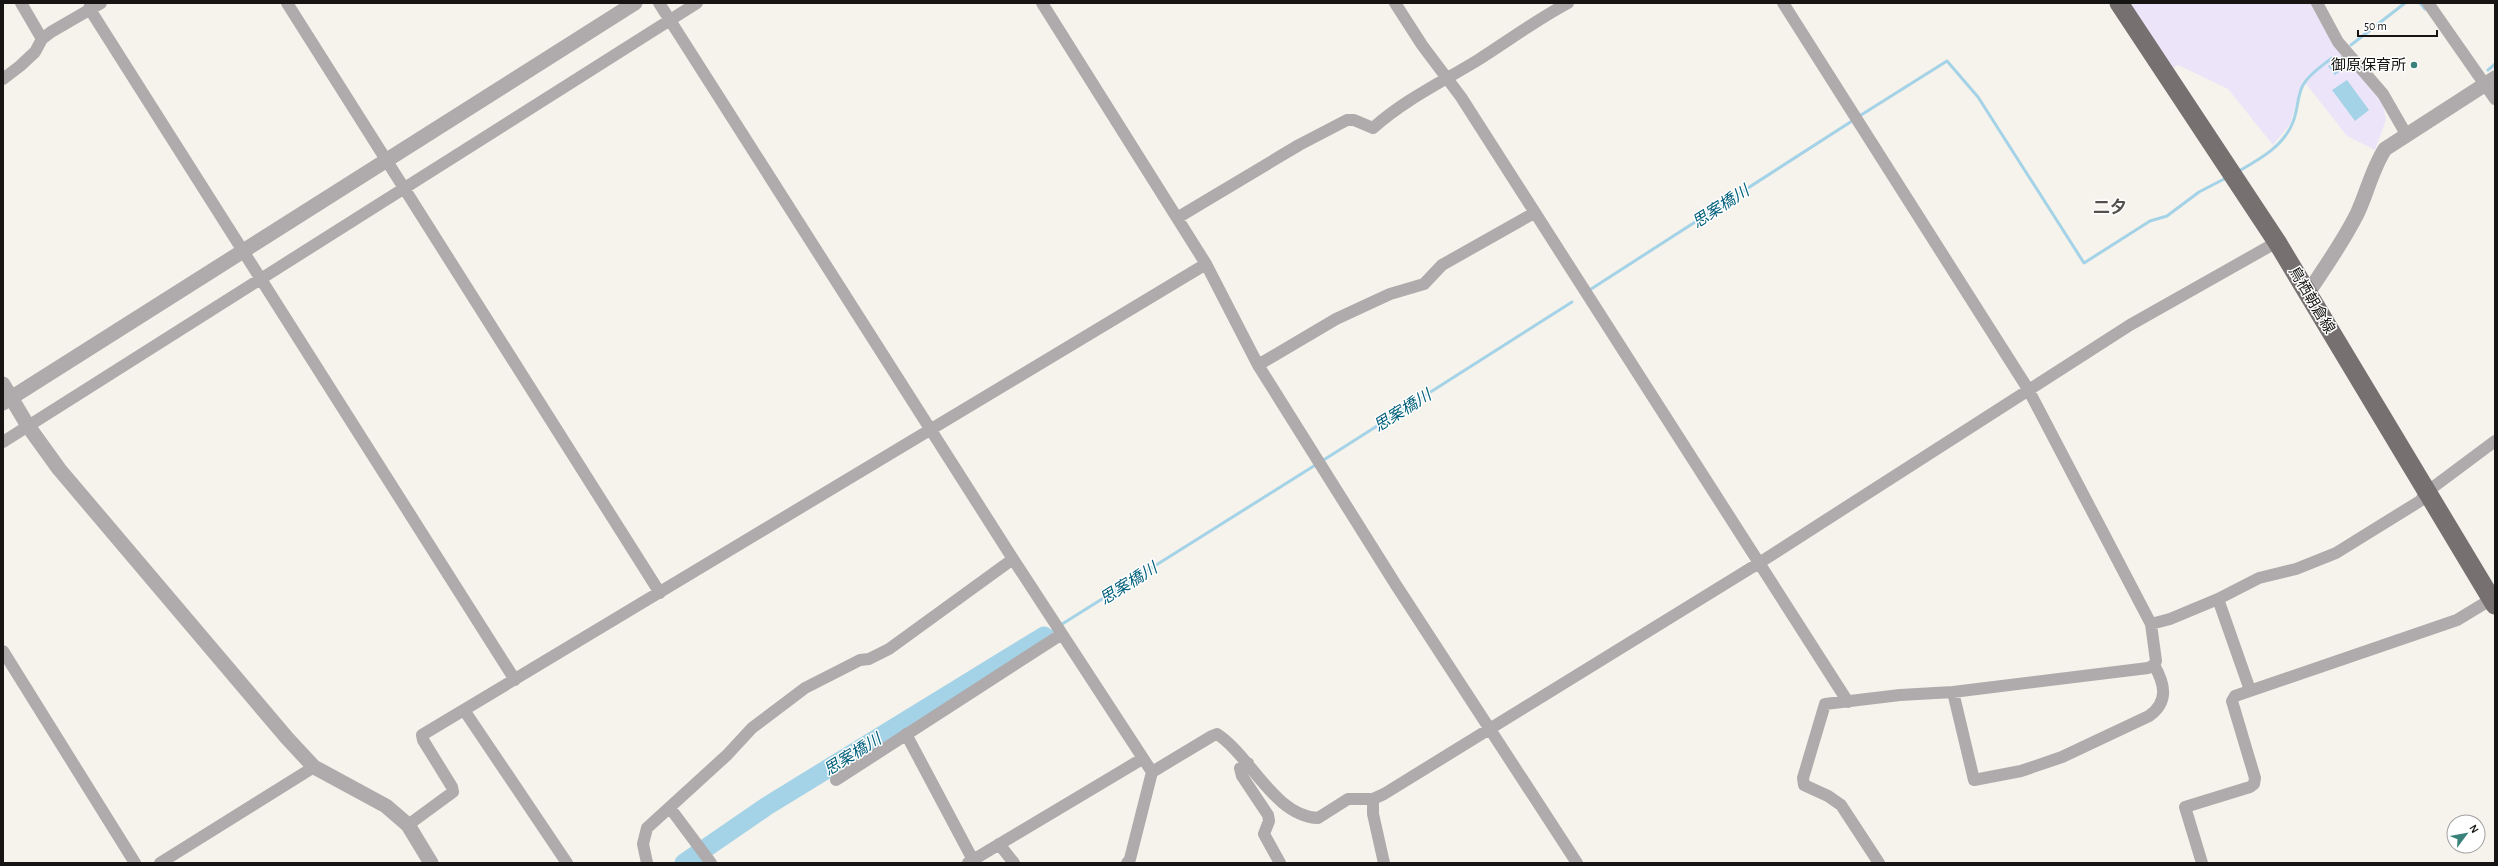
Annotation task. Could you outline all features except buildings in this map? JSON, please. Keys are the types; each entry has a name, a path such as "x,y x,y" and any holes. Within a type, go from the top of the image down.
{"main road":[{"name":"鳥栖朝倉線","path":"2119,3 2277,242 2494,600"}],"street":[{"path":"21,3 42,39"},
{"path":"3,79 35,52 42,39 89,8 101,3"},
{"path":"287,3 385,161 660,593"},
{"path":"7,401 634,3"},
{"path":"658,3 1053,622 1152,772"},
{"path":"3,442 697,3"},
{"path":"1042,3 1206,264 1258,365 1320,460 1396,585 1577,863"},
{"path":"1395,3 1422,45 1448,79 1848,702"},
{"path":"1177,218 1299,144 1347,120 1354,120 1373,128 1405,102 1448,79 1546,15 1568,3"},
{"path":"1783,3 2028,389 2152,624 2152,640 2156,661 2154,665 2148,668 1953,692 1900,695 1825,704 1803,778 1804,785 1828,796 1841,805 1879,863"},
{"path":"2317,3 2338,42 2383,94 2406,134"},
{"path":"2428,3 2490,81 2495,99"},
{"path":"89,8 515,680"},
{"path":"2308,293 2339,247 2354,220 2379,159 2385,149 2490,81"},
{"path":"1258,365 1353,311 1390,294 1424,284 1442,265 1534,213"},
{"path":"1127,863 1130,859 1152,772 1217,734 1229,746 1239,751 1266,788 1288,806 1313,818 1318,818 1348,799 1373,799 1759,563 2028,389 2130,325 2277,242"},
{"path":"408,825 453,792 423,740 422,735 1206,264"},
{"path":"3,384 7,401 28,426 59,469 249,694 314,767 386,806 408,825 431,863"},
{"path":"2152,624 2218,599 2259,578 2296,569 2336,553 2420,501 2428,491 2495,441"},
{"path":"647,863 643,844 647,828 670,808 752,728 799,693 828,676 889,649 1013,559"},
{"path":"2218,599 2250,690"},
{"path":"2202,863 2185,807 2254,784 2254,773 2232,701 2235,696 2457,620 2494,600"},
{"path":"836,780 1061,633"},
{"path":"3,651 135,863"},
{"path":"1953,692 1974,780 2021,771 2062,757 2149,716 2157,710 2162,702 2164,689 2162,678 2154,665"},
{"path":"464,710 567,863"},
{"path":"906,734 971,861 1142,759"},
{"path":"1248,763 1240,768 1242,776 1268,815 1269,821 1264,834 1280,863"},
{"path":"160,863 314,767"},
{"path":"1373,799 1373,814 1384,863"},
{"path":"670,808 697,842 709,860"},
{"path":"999,844 1014,863"}],"shaded area":[{"path":"2126,3 2314,3 2383,104 2386,120 2375,150 2347,136 2303,80 2290,124 2273,145 2228,89 2178,65 2173,68"}],"water":[{"path":"2342,56 2348,65 2335,75 2328,66"},
{"path":"2347,80 2369,110 2355,121 2332,90"}],"waterway":[{"path":"2351,45 2405,3"},
{"path":"2420,3 2425,9"},
{"path":"2239,171 2255,162 2284,138 2293,122 2303,85 2312,74 2332,58"},
{"path":"1861,115 1947,61 1978,97 2084,263 2150,221 2167,216 2199,192 2226,178"},
{"path":"2488,70 2495,64"},
{"name":"思案橋川","path":"1588,291 1852,121"},
{"name":"思案橋川","path":"1322,461 1572,302"},
{"name":"思案橋川","path":"1059,626 1317,464"},
{"name":"思案橋川","path":"1044,636 1055,629"},
{"name":"思案橋川","path":"684,863 767,806 1044,636"}],"place":[{"name":"御原保育所","path":"2414,65"}],"district":[{"name":"二夕","path":"2110,207"}]}
